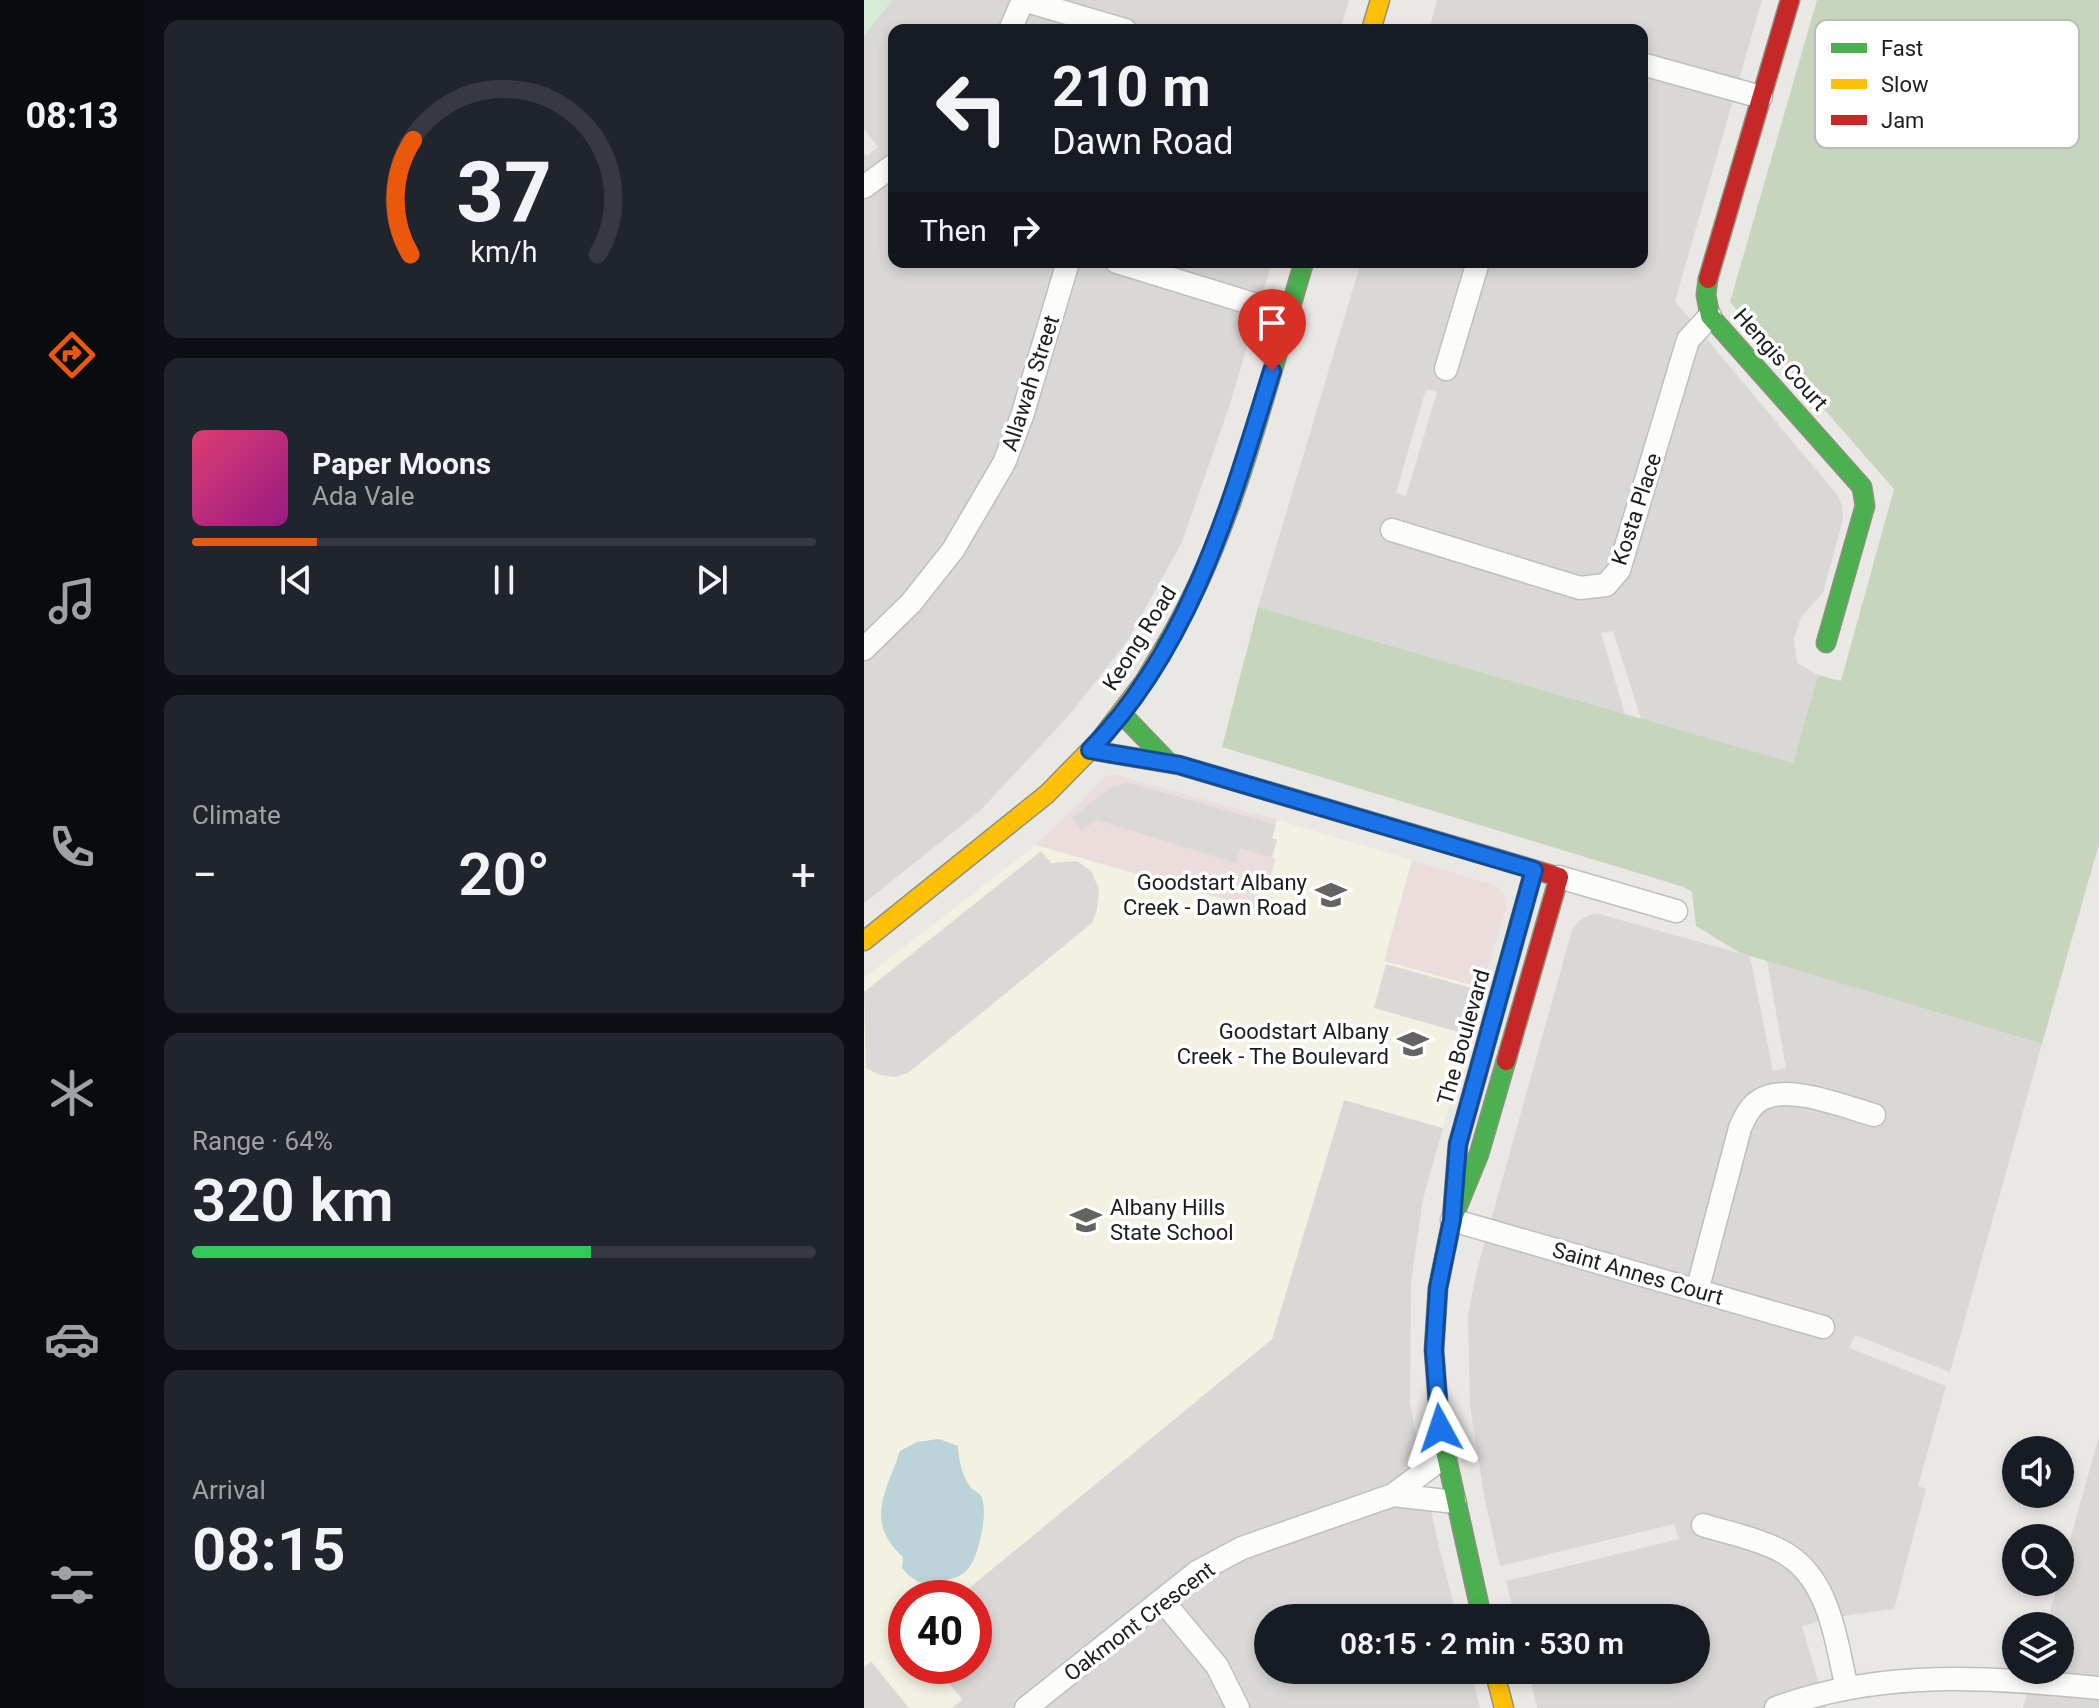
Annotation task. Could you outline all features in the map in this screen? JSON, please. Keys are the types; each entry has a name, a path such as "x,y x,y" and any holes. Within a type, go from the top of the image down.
{"street":[{"path":"1013,24 1023,0 1105,24"},
{"path":"1373,24 1380,0"},
{"name":"Hengis Court","path":"1790,0 1709,275 1706,295 1710,316 1862,487 1865,506 1826,643"},
{"path":"1648,66 1761,97"},
{"path":"864,187 888,169"},
{"name":"Allawah Street","path":"864,649 911,603 953,550 1004,463 1022,416 1066,268"},
{"path":"1136,268 1289,315"},
{"name":"Keong Road","path":"864,941 1021,817 1090,750 1144,682 1190,606 1228,512 1302,268"},
{"path":"1446,369 1476,268"},
{"name":"Kosta Place","path":"1392,530 1580,588 1606,585 1619,570 1688,340 1710,316"},
{"path":"1121,713 1168,762"},
{"path":"1090,750 1168,762 1676,911"},
{"name":"The Boulevard","path":"1479,1604 1440,1428 1434,1350 1438,1288 1452,1220 1458,1144 1534,870"},
{"name":"The Boulevard","path":"1452,1220 1479,1154 1559,877"},
{"path":"1697,1291 1740,1128 1755,1104 1764,1097 1789,1094 1874,1115"},
{"name":"Saint Annes Court","path":"1452,1220 1823,1327"},
{"name":"Oakmont Crescent","path":"1026,1708 1197,1572 1242,1548 1393,1495 1445,1456"},
{"name":"Oakmont Crescent","path":"1393,1495 1455,1502"},
{"path":"1703,1525 1778,1549 1799,1562 1815,1582 1827,1608 1847,1688"},
{"path":"1162,1600 1217,1666 1238,1708"},
{"path":"1776,1708 1847,1688 1911,1679 1958,1677 2099,1688"},
{"path":"1498,1684 1504,1708"}],"shaded area":[{"path":"892,0 1349,0 1342,24 888,24 888,268 1270,268 1230,404 1182,542 1126,643 1070,714 980,811 864,903 864,153 867,156 878,147 864,129 864,35"},
{"path":"1437,0 1762,0 1675,301 1838,496 1842,506 1843,519 1823,593 1801,617 1794,639 1797,663 1818,675 1793,764 1641,719 1613,631 1601,633 1625,714 1258,607 1359,268 1648,268 1648,24 1431,24","holes":["1426,389 1437,392 1406,496 1396,493"]},
{"path":"1114,774 1277,820 1272,838 1277,840 1272,857 1276,859 1269,881 1263,880 1255,909 1036,845 1105,777"},
{"path":"1129,783 1276,825 1272,838 1277,840 1272,857 1240,848 1236,863 1097,820 1081,831 1072,818 1110,788"},
{"name":"Albany Hills State School","path":"1277,820 1412,860 1384,961 1482,988 1443,1128 1344,1100 1272,1339 979,1580 888,1580 888,1682 871,1661 864,1667 864,978 1036,845 1255,908 1264,879 1269,881 1276,859 1272,857 1277,840 1272,838"},
{"path":"1041,851 1051,863 1077,861 1091,871 1099,889 1092,923 908,1073 895,1077 880,1075 866,1068 864,992"},
{"path":"1412,860 1494,885 1504,894 1506,908 1482,988 1383,961"},
{"path":"1599,914 1750,956 1773,1071 1786,1068 1767,961 2042,1044 1950,1372 1855,1335 1849,1348 1946,1386 1918,1486 1926,1489 1894,1609 1802,1626 1826,1708 1537,1708 1531,1684 1710,1684 1710,1604 1512,1604 1506,1581 1679,1539 1674,1524 1500,1566 1484,1496 1470,1405 1468,1315 1477,1270 1572,930 1589,915"},
{"path":"1386,964 1475,989 1462,1033 1374,1008"},
{"path":"1344,1100 1443,1128 1423,1199 1411,1282 1410,1404 1453,1604 1254,1604 1254,1684 1474,1684 1480,1708 952,1708 962,1699 950,1684 992,1684 992,1580 979,1580 1272,1339"},
{"path":"2099,1436 2099,1708 2023,1708 2030,1684 2074,1684 2074,1612 2050,1612 2054,1596 2074,1596 2074,1526"},
{"path":"871,1661 909,1708 864,1708 864,1667"},
{"name":"Albany Hills State School","path":"890,1684 949,1684 962,1700 952,1708 909,1708"}],"green space":[{"path":"864,0 892,0 864,35"},
{"path":"1817,0 2099,0 2099,844 2042,1044 1740,953 1696,926 1692,892 1684,887 1222,747 1258,607 1793,763 1818,675 1841,681 1894,489 1730,302"}],"water":[{"path":"939,1439 958,1446 966,1479 981,1496 983,1503 982,1533 972,1563 963,1574 946,1580 916,1580 902,1568 903,1557 891,1544 881,1519 885,1494 900,1451 917,1442"}],"traffic: fast":[{"path":"1163,650 1188,606 1228,511 1302,268"},
{"path":"1708,279 1706,295 1710,316 1862,487 1865,506 1826,643"},
{"path":"1121,713 1168,762"},
{"path":"1479,1604 1440,1428 1434,1350 1438,1288 1452,1220 1458,1144 1534,870"},
{"path":"1452,1220 1479,1154 1506,1061"}],"traffic: slow":[{"path":"1373,24 1380,0"},
{"path":"864,941 1047,794 1099,741 1144,682 1163,650"},
{"path":"1090,750 1179,765 1410,833"},
{"path":"1498,1684 1504,1708"}],"traffic: jam":[{"path":"1708,279 1790,0"},
{"path":"1410,833 1559,877 1506,1061"}],"place":[{"name":"Goodstart Albany Creek - Dawn Road","path":"1331,895"},
{"name":"Goodstart Albany Creek - The Boulevard","path":"1413,1044"},
{"name":"Albany Hills State School","path":"1086,1220"}],"route":[{"path":"1272,371 1228,512 1190,606 1144,682 1090,750 1168,762 1534,870 1458,1144 1452,1220 1438,1288 1434,1350 1440,1428"}]}
